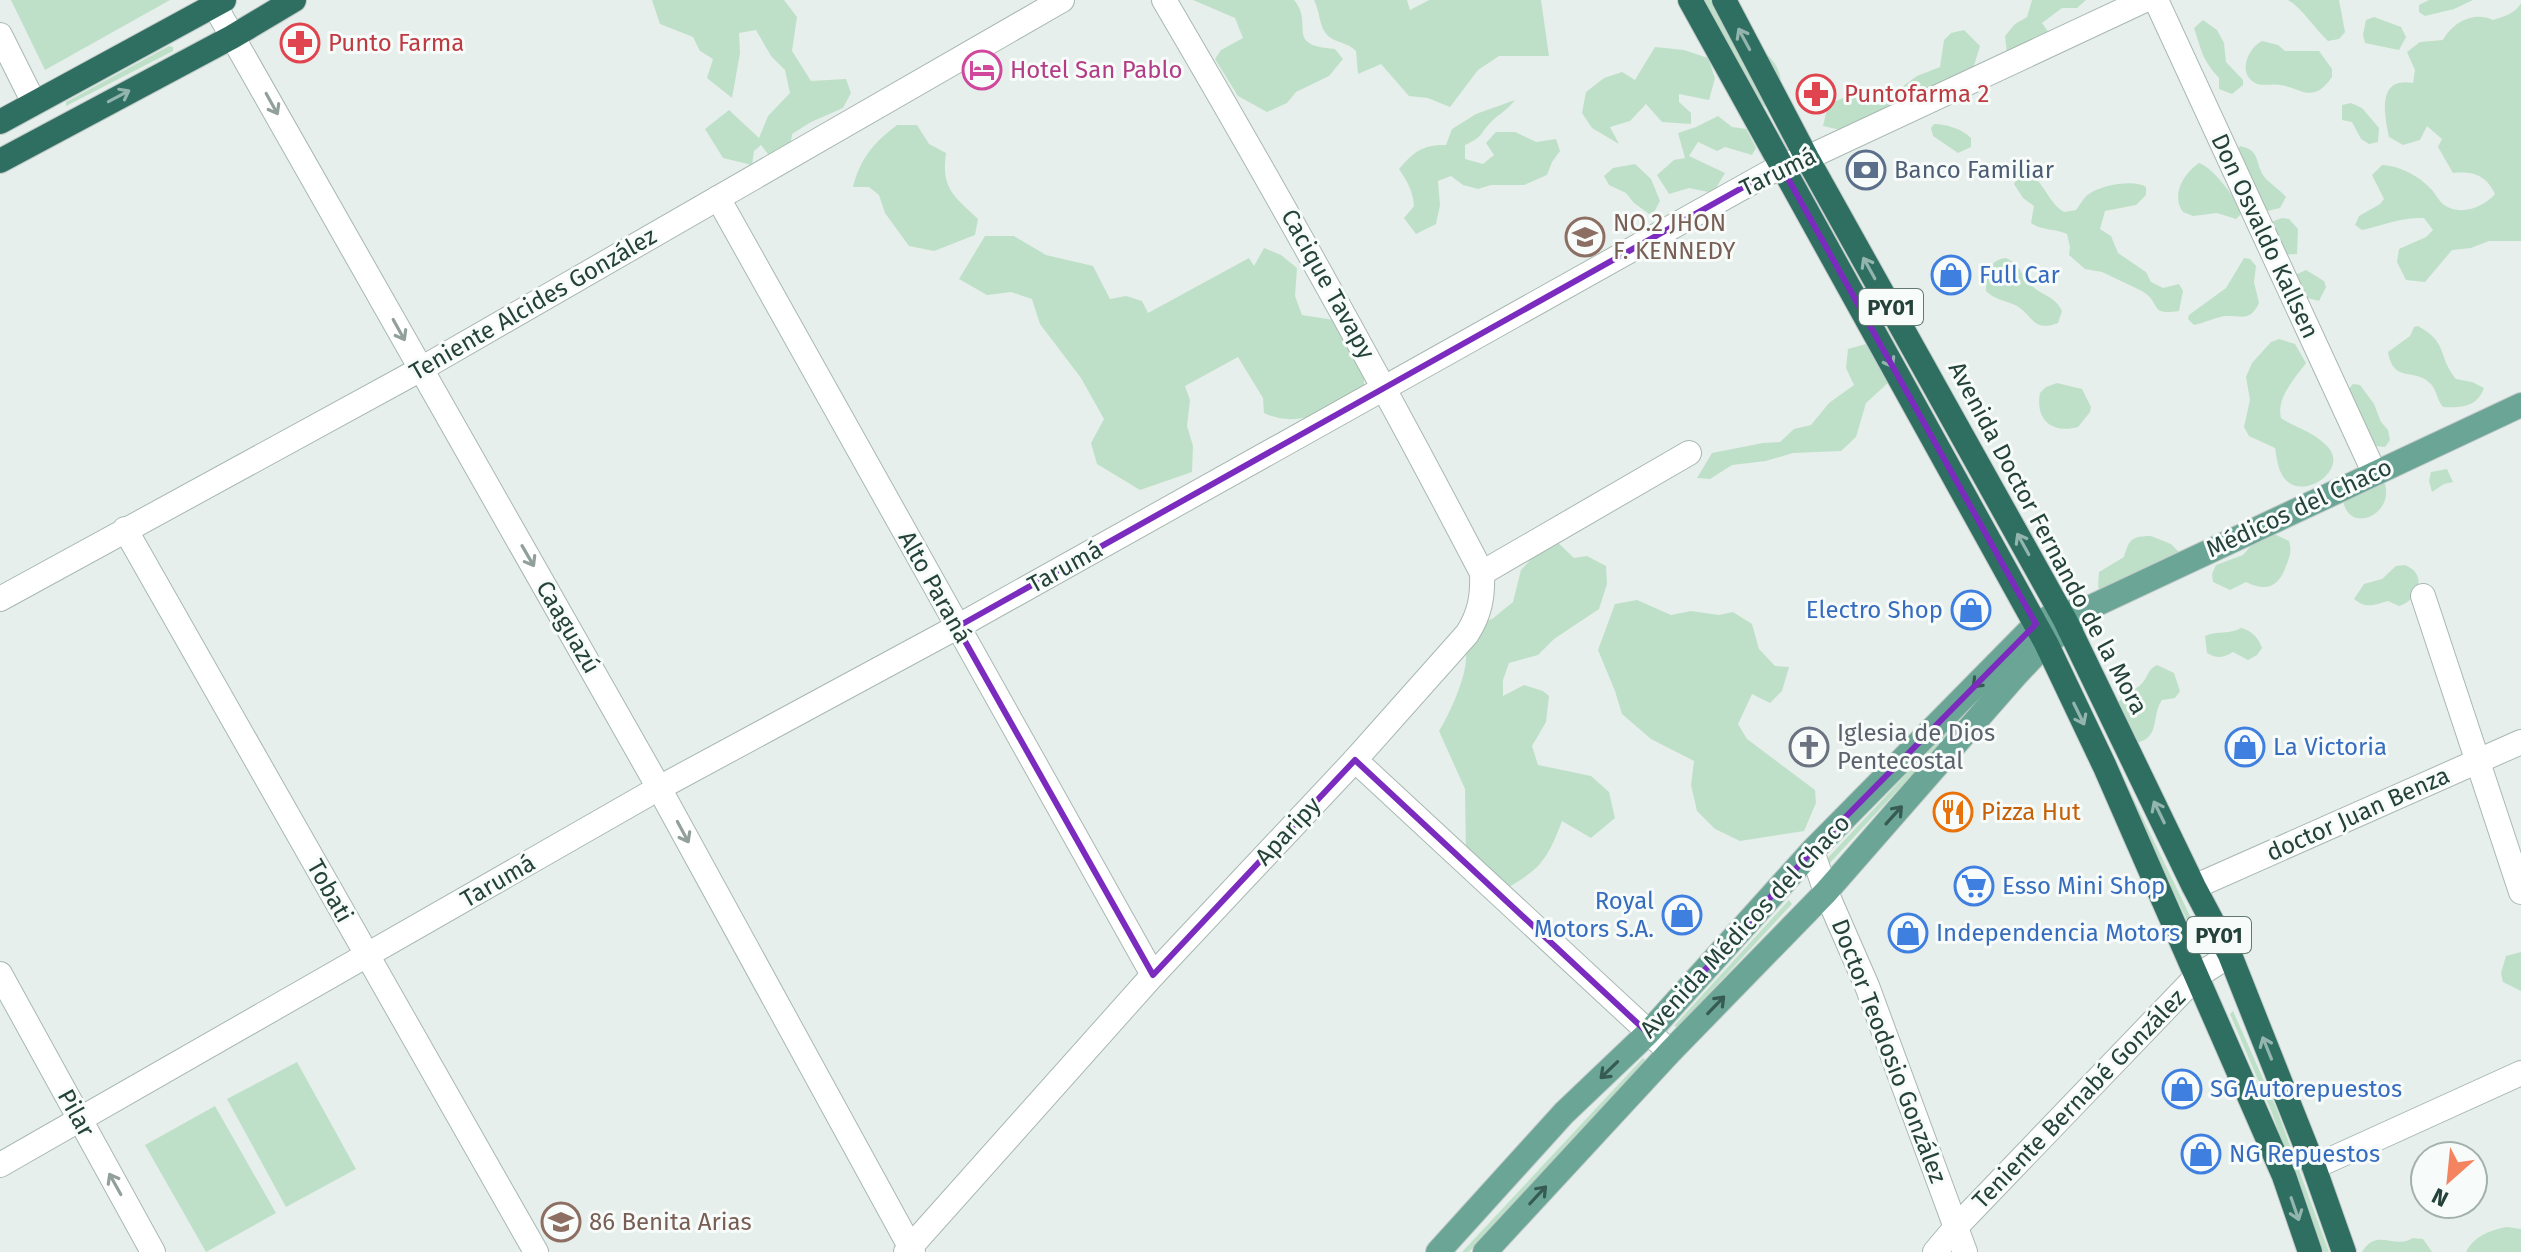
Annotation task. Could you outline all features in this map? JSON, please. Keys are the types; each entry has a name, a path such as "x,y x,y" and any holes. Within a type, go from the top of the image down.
{"highway":[{"path":"0,161 232,37 294,0"},
{"name":"PY01","path":"1690,0 2041,634 2105,767 2197,976 2284,1176 2310,1252"},
{"name":"Avenida Doctor Fernando de la Mora","path":"1724,0 1807,158 2069,618 2194,887 2230,955 2314,1167 2344,1252"},
{"path":"0,122 220,3"}],"main road":[{"name":"Médicos del Chaco","path":"2069,618 2521,405"},
{"name":"Avenida Médicos del Chaco","path":"1438,1252 1564,1113 1648,1033 1812,851 2041,634 2069,618"},
{"name":"Avenida Médicos del Chaco","path":"1485,1252 1670,1052 1826,892 2041,634"}],"street":[{"name":"Teniente Alcides González","path":"0,599 421,369 1062,0"},
{"name":"Cacique Tavapy","path":"1164,0 1274,186 1386,389 1482,573"},
{"name":"Tarumá","path":"0,1165 659,788 957,627 1781,166 1807,158 2145,0"},
{"name":"Don Osvaldo Kallsen","path":"2156,0 2374,472"},
{"name":"Caaguazú","path":"220,3 232,37 659,788 909,1251"},
{"path":"0,35 34,103"},
{"name":"Alto Paraná","path":"718,198 1153,975"},
{"path":"1482,573 1689,453"},
{"name":"Tobati","path":"125,529 536,1252"},
{"name":"Aparipy","path":"909,1251 1153,975 1355,760 1467,634 1480,606 1482,573"},
{"path":"2423,596 2521,892"},
{"name":"doctor Juan Benza","path":"2194,887 2521,742"},
{"path":"1355,760 1670,1052"},
{"name":"Doctor Teodosio González","path":"1812,851 1826,892 1867,986 1965,1252"},
{"name":"Teniente Bernabé González","path":"1935,1252 2197,976 2230,955"},
{"name":"Pilar","path":"0,974 153,1252"},
{"path":"2314,1167 2521,1073"}],"highlighted area":[{"path":"1781,166 2036,624 1812,851 1648,1033 1355,760 1153,975 957,627"}],"green space":[{"path":"11,0 170,0 45,70"},
{"path":"652,0 784,0 797,17 792,51 811,81 846,79 851,93 843,108 792,134 789,158 771,158 761,145 754,151 752,165 723,158 705,129 729,110 759,138 768,116 790,93 785,70 771,56 756,30 739,33 740,53 732,98 707,78 713,59 700,51 693,37 660,24"},
{"path":"1193,0 1294,0 1300,9 1305,38 1319,47 1335,49 1343,59 1329,76 1296,92 1287,103 1267,112 1238,96 1215,59 1221,50 1243,38 1235,18"},
{"path":"1314,0 1407,0 1410,10 1429,0 1541,0 1549,56 1499,56 1478,70 1450,107 1428,98 1409,96 1381,64 1358,74 1356,51 1325,33"},
{"path":"1686,0 1723,0 1739,28 1777,67 1781,88 1778,101 1767,107 1762,106"},
{"path":"2032,0 2086,0 2077,8 2062,8 2042,23 2049,33 2052,47 2042,60 2032,65 2007,54 2005,36 2015,24 2027,17"},
{"path":"2288,0 2339,0 2345,32 2339,39 2328,41"},
{"path":"2429,0 2473,0 2454,9 2425,16 2419,12 2419,5"},
{"path":"2521,3 2521,241 2489,241 2471,248 2452,250 2425,282 2406,280 2397,262 2399,249 2426,237 2433,230 2424,218 2401,220 2362,230 2355,225 2359,216 2384,199 2372,175 2382,165 2396,167 2415,176 2442,203 2457,210 2471,209 2495,194 2487,182 2478,176 2453,173 2438,147 2442,139 2427,126 2420,140 2403,145 2389,137 2385,108 2388,91 2401,82 2413,83 2415,70 2407,52 2420,42 2443,40 2458,23 2479,17 2493,20 2513,12"},
{"path":"2374,17 2401,27 2406,37 2399,50 2365,43 2366,20"},
{"path":"2203,20 2217,30 2224,43 2226,62 2243,80 2243,85 2232,94 2219,89 2219,78 2201,49 2194,28"},
{"path":"1964,30 1980,46 1972,72 1841,130 1823,126 1828,105 1847,96 1876,100 1888,97 1917,76 1940,67 1944,40 1951,33"},
{"path":"2262,41 2278,45 2285,51 2319,51 2332,69 2332,77 2319,90 2308,93 2281,85 2255,83 2247,73 2246,61 2252,49"},
{"path":"169,46 173,47 173,51 66,106 66,102"},
{"path":"1655,47 1684,50 1708,58 1715,78 1709,100 1679,94 1679,102 1691,113 1691,124 1662,122 1646,104 1630,121 1610,127 1619,144 1592,128 1582,113 1586,92 1604,78 1622,72 1635,80"},
{"path":"1515,100 1478,138 1465,145 1465,159 1483,164 1494,155 1486,143 1496,132 1515,132 1536,142 1556,139 1560,151 1547,175 1524,185 1491,185 1478,189 1463,185 1451,176 1438,181 1440,205 1436,224 1416,234 1404,218 1414,206 1409,186 1399,169 1420,150 1446,145 1452,129 1476,114"},
{"path":"2351,103 2362,108 2379,128 2378,142 2369,144 2361,139 2352,122 2342,120 2342,105"},
{"path":"1718,116 1732,127 1746,129 1756,148 1752,155 1725,147 1717,151 1698,142 1689,156 1725,173 1713,193 1689,188 1669,194 1657,175 1674,160 1685,158 1678,133"},
{"path":"1934,124 1963,132 1971,138 1971,147 1958,153 1933,136 1931,128"},
{"path":"897,125 917,125 929,144 946,153 948,184 956,198 978,219 975,235 934,251 909,246 885,213 879,195 869,187 853,187 869,152"},
{"path":"2240,146 2252,151 2262,174 2286,197 2280,208 2263,212 2236,152"},
{"path":"2199,163 2218,177 2235,200 2242,213 2236,219 2217,213 2193,216 2183,212 2178,199 2180,185"},
{"path":"1635,164 1651,179 1660,201 1652,216 1626,193 1609,185 1604,176 1613,168"},
{"path":"2026,172 2038,181 2064,212 2076,210 2087,195 2101,188 2126,183 2146,187 2146,195 2136,205 2105,211 2100,229 2111,236 2118,253 2146,272 2151,282 2163,288 2179,284 2183,291 2179,311 2163,312 2142,291 2102,272 2085,269 2069,255 2067,234 2031,223 2034,206 2023,198 2014,184 2019,175"},
{"path":"2289,219 2298,229 2297,254 2281,255 2271,222"},
{"path":"985,236 1014,236 1046,255 1093,266 1110,299 1126,296 1142,301 1148,313 1249,258 1254,266 1264,248 1281,255 1297,268 1295,296 1302,315 1347,322 1366,363 1363,393 1315,415 1277,418 1264,413 1263,398 1238,357 1185,386 1190,400 1187,426 1193,446 1192,472 1140,490 1097,464 1091,443 1104,419 1081,378 1040,324 1032,299 1011,292 987,295 959,279"},
{"path":"2006,258 2016,264 2032,286 2059,306 2062,311 2058,323 2038,324 2015,305 1986,291 1992,265"},
{"path":"2244,258 2250,259 2256,266 2254,282 2259,303 2256,309 2246,316 2222,317 2194,325 2188,319 2189,315 2226,288"},
{"path":"2306,270 2324,281 2326,287 2319,301 2304,297 2295,275"},
{"path":"2418,326 2439,344 2456,379 2484,388 2473,403 2443,407 2425,379 2395,368 2388,352"},
{"path":"2279,339 2295,344 2306,363 2284,396 2281,418 2316,437 2333,455 2333,464 2323,479 2305,486 2288,482 2280,471 2275,448 2249,436 2244,427 2250,400 2246,377 2252,363 2271,342"},
{"path":"1866,344 1882,359 1890,381 1866,403 1856,437 1841,451 1793,453 1766,461 1732,465 1710,479 1697,478 1712,453 1780,442 1794,429 1811,425 1829,403 1854,385 1846,368 1848,349"},
{"path":"2057,383 2082,389 2091,407 2078,427 2053,426 2047,423 2040,411 2040,393"},
{"path":"2353,384 2360,385 2388,430 2390,440 2385,447 2375,446 2362,429 2360,412 2347,391"},
{"path":"2447,469 2453,482 2432,492 2429,481 2431,472"},
{"path":"2376,480 2385,484 2383,505 2369,517 2360,519 2353,516 2346,510 2343,499"},
{"path":"2272,533 2289,541 2290,548 2283,573 2276,583 2260,587 2246,582 2230,590 2213,582 2216,565 2243,555 2256,540"},
{"path":"2151,536 2171,544 2180,553 2105,596 2098,587 2099,572 2124,557 2132,540"},
{"path":"1552,537 1574,558 1587,556 1606,566 1607,584 1599,609 1554,639 1538,655 1509,663 1503,680 1503,696 1524,685 1549,696 1546,722 1532,746 1538,765 1591,776 1609,792 1615,818 1591,838 1562,821 1540,864 1501,891 1466,857 1465,789 1439,731 1453,704 1466,662 1464,644 1457,629 1492,619 1513,602 1521,570"},
{"path":"2405,565 2417,574 2418,580 2416,593 2406,603 2399,606 2388,601 2366,605 2354,599 2364,584 2382,579 2396,566"},
{"path":"1637,600 1671,615 1691,611 1719,615 1733,612 1752,624 1759,649 1775,666 1789,667 1782,691 1770,703 1752,694 1738,724 1747,739 1815,790 1816,803 1804,831 1740,841 1715,829 1697,811 1691,785 1694,761 1651,739 1622,714 1598,650 1615,604"},
{"path":"2241,628 2259,641 2262,648 2257,655 2248,660 2233,652 2220,657 2207,653 2205,636"},
{"path":"2065,657 2206,949 2205,952 2061,659"},
{"path":"2157,665 2174,673 2180,691 2175,698 2162,700 2149,736 2136,743 2114,709"},
{"path":"2000,674 2003,677 1828,865 1824,862"},
{"path":"1789,900 1792,904 1678,1027 1674,1026"},
{"path":"2521,952 2521,991 2503,982 2501,973 2506,956"},
{"path":"2233,1011 2277,1110 2329,1252 2321,1252 2272,1113 2230,1014"},
{"path":"1643,1058 1646,1061 1469,1252 1462,1252"},
{"path":"297,1062 356,1169 286,1207 227,1099"},
{"path":"215,1106 276,1213 206,1252 145,1145"},
{"path":"2507,1227 2521,1229 2521,1252 2466,1252 2483,1235"},
{"path":"2423,1239 2432,1252 2362,1252 2374,1241 2399,1242"}],"place":[{"name":"Punto Farma","path":"300,43"},
{"name":"Hotel San Pablo","path":"982,70"},
{"name":"Puntofarma 2","path":"1816,94"},
{"name":"Banco Familiar","path":"1866,170"},
{"name":"NO.2 JHON F. KENNEDY","path":"1585,237"},
{"name":"Full Car","path":"1951,275"},
{"name":"Electro Shop","path":"1971,610"},
{"name":"Iglesia de Dios Pentecostal","path":"1809,747"},
{"name":"La Victoria","path":"2245,747"},
{"name":"Pizza Hut","path":"1953,812"},
{"name":"Esso Mini Shop","path":"1974,886"},
{"name":"Royal Motors S.A.","path":"1682,915"},
{"name":"Independencia Motors","path":"1908,933"},
{"name":"SG Autorepuestos","path":"2182,1089"},
{"name":"NG Repuestos","path":"2201,1154"},
{"name":"86 Benita Arias","path":"561,1222"}]}
